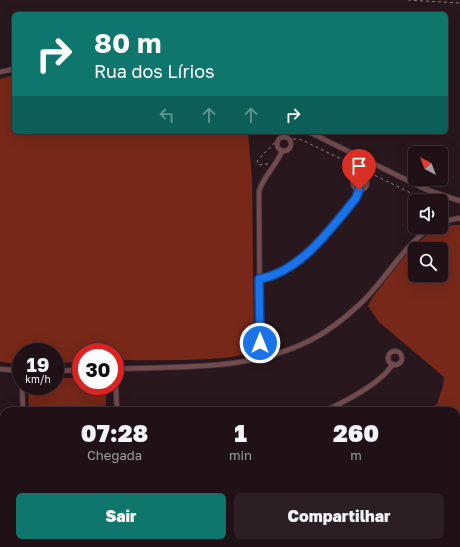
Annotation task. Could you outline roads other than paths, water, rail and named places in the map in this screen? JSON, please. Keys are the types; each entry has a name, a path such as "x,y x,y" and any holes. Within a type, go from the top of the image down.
{"street":[{"path":"0,72 12,69"},
{"path":"313,134 425,189 460,201"},
{"path":"260,359 259,191 262,180 276,163 282,151"},
{"path":"259,279 272,277 305,254 320,240 356,198 359,190"},
{"path":"448,221 460,218"},
{"path":"124,370 241,363 287,351 313,340 342,320 365,299 422,234"},
{"path":"331,407 367,387 388,372 393,364"},
{"path":"0,370 12,371"},
{"path":"22,395 23,407"},
{"path":"116,395 117,407"}],"waterway":[{"path":"220,547 231,547"}]}
